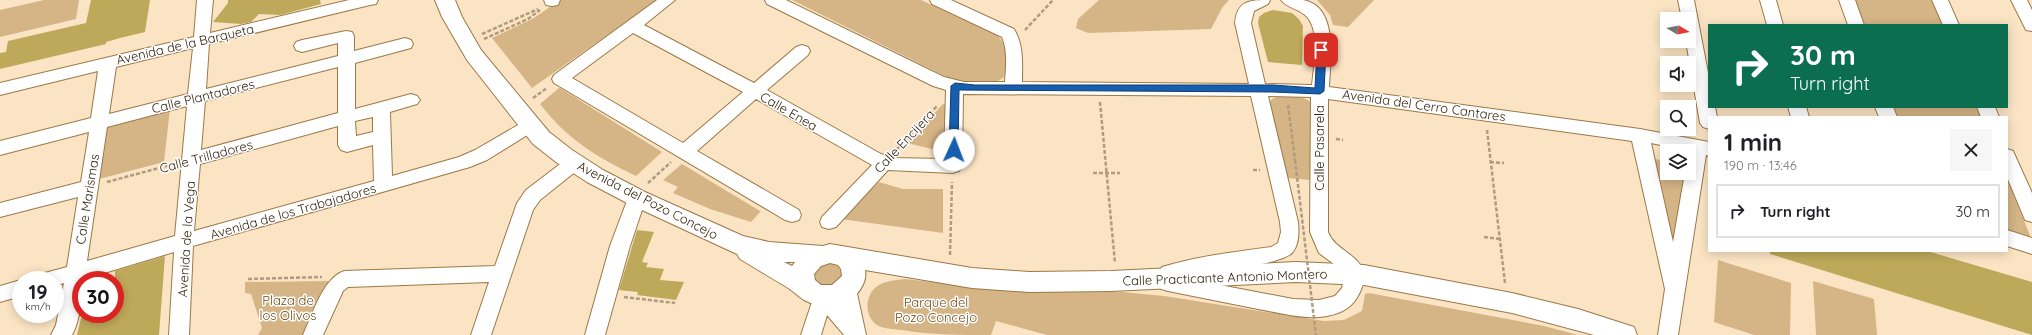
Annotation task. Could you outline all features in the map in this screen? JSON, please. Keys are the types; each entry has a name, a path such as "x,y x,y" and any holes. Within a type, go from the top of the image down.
{"main road":[{"name":"Avenida del Pozo Concejo","path":"445,0 452,17 467,43 541,138 574,162 635,196 739,245 813,291"},
{"name":"Avenida del Pozo Concejo","path":"739,245 775,252 821,255"},
{"path":"838,254 846,257 852,262 855,269 849,286 835,295 813,291 802,278 802,271 806,264 821,255 838,254"},
{"name":"Calle Practicante Antonio Montero","path":"846,257 868,259 914,269 1003,281 1058,282 1296,272 1354,274 1406,282 1541,310 1578,319 1625,335"},
{"name":"Calle Practicante Antonio Montero","path":"849,286 884,271 914,269"}],"street":[{"name":"Avenida de la Vega","path":"179,335 184,242 206,0"},
{"name":"Avenida de la Barqueta","path":"0,89 370,0"},
{"path":"667,0 560,78 792,215"},
{"name":"Avenida del Cerro Cantares","path":"773,0 940,82 955,86 1013,88 1286,89 1320,91 1640,135 1704,147"},
{"path":"938,0 1008,33 1014,48 1013,88"},
{"path":"1146,279 1198,266 1275,254 1286,247 1289,240 1289,222 1243,23 1243,14 1249,6 1262,0"},
{"name":"Calle Pasarela","path":"1289,0 1310,10 1317,18 1322,36 1319,232 1321,240 1326,248 1349,267 1354,274"},
{"path":"1686,0 1708,118"},
{"path":"1768,0 1775,24"},
{"path":"1847,0 1856,24"},
{"path":"1940,0 1951,24"},
{"path":"2019,0 2032,26"},
{"path":"300,17 302,71"},
{"name":"Calle Enea","path":"632,26 755,91 884,163 953,166"},
{"path":"302,46 346,36 347,145 382,136"},
{"name":"Calle Plantadores","path":"0,148 405,44"},
{"path":"684,152 802,51"},
{"name":"Calle Marismas","path":"76,271 108,62"},
{"name":"Calle Encijera","path":"953,166 955,86"},
{"name":"Calle Trilladores","path":"192,160 411,100"},
{"path":"381,108 383,185"},
{"name":"Avenida de los Trabajadores","path":"80,271 473,159 524,117"},
{"path":"1640,135 1676,297"},
{"path":"1668,335 1704,147"},
{"path":"2008,158 2032,214"},
{"path":"481,335 524,208 533,195 574,162"},
{"name":"Calle Encijera","path":"829,222 884,163"},
{"path":"0,210 89,187"},
{"path":"595,335 635,196"},
{"path":"2008,238 2032,246"},
{"path":"1335,256 1383,271 1406,282"},
{"path":"313,335 342,280 502,274"},
{"path":"1146,279 1313,309 1328,308 1340,304 1349,297 1354,274"},
{"path":"849,286 850,313 856,335"},
{"path":"0,294 12,291"},
{"path":"811,335 813,291"},
{"path":"813,291 856,335"},
{"name":"Calle Marismas","path":"62,335 66,326 72,294"}],"path":[{"path":"1024,32 1053,0"},
{"path":"467,43 528,19 550,2"},
{"path":"467,43 550,2"},
{"path":"524,117 560,78"},
{"name":"Calle Encijera","path":"884,163 955,86"},
{"path":"1098,88 1117,280"},
{"path":"1286,89 1316,335"},
{"path":"1485,113 1503,269"},
{"path":"635,196 684,152"},
{"name":"Calle Trilladores","path":"89,187 192,160"},
{"path":"1490,162 1504,164"},
{"path":"950,242 953,166"},
{"path":"1093,173 1120,173"},
{"path":"1484,237 1500,239"},
{"path":"248,279 334,277 342,280"},
{"path":"606,295 675,303"}],"green space":[{"path":"44,0 79,0 76,19 0,37 0,10"},
{"path":"560,0 657,0 532,88 492,38 534,18"},
{"path":"792,0 921,0 998,36 1004,45 1006,55 1004,77 993,83 987,84 973,84 953,80"},
{"path":"1099,0 1229,0 1222,8 1211,29 1088,33 1076,28 1078,19"},
{"path":"1317,0 1374,0 1348,27 1333,25 1330,15"},
{"path":"1855,0 1933,0 1943,24 1864,24"},
{"path":"559,88 662,152 636,176 595,154 561,128 540,104"},
{"path":"1279,96 1294,96 1303,98 1311,102 1314,106 1311,180 1288,178 1269,103 1272,99"},
{"path":"943,104 950,106 949,153 907,143"},
{"path":"1894,108 1977,108 1981,116 1897,116"},
{"path":"170,109 164,162 99,179 107,125"},
{"path":"1655,159 1660,160 1660,180 1684,180 1673,249"},
{"path":"682,164 761,211 751,222 710,209 673,193 678,187 663,180"},
{"path":"2008,181 2031,238 2008,231"},
{"path":"879,182 903,189 943,189 943,233 841,219"},
{"path":"1718,260 1791,283 1790,335 1754,335 1714,322"},
{"path":"835,262 844,272 837,285 817,286 811,272 814,267"},
{"name":"Parque del Pozo Concejo","path":"905,279 984,288 1122,292 1164,296 1324,321 1344,320 1362,311 1365,294 1369,293 1544,326 1578,335 1047,335 996,321 991,335 935,334 881,327 872,320 869,315 869,297 876,287 882,283"},
{"name":"Plaza de los Olivos","path":"332,281 307,335 258,335 262,328 251,294 245,293 245,282"},
{"path":"1813,281 1874,299 1877,335 1816,335"}],"building":[{"path":"91,0 150,0 145,32 106,42 106,44 0,69 0,53 6,52 8,41 86,23"},
{"path":"228,0 320,0 321,4 280,15 259,14 251,22 241,24 213,22 228,3"},
{"path":"1273,10 1292,13 1299,19 1303,26 1302,65 1268,62 1258,23 1259,17 1264,13"},
{"path":"637,230 654,232 642,262 648,263 646,267 664,269 660,280 684,282 676,300 637,295 638,292 619,290"},
{"path":"1770,252 1930,252 2032,282 2032,335 1770,254"},
{"path":"165,256 159,335 77,335 80,323 124,323 124,271 115,271"}],"route":[{"path":"954,150 955,86 964,88 1273,88 1320,91 1321,50"}]}
